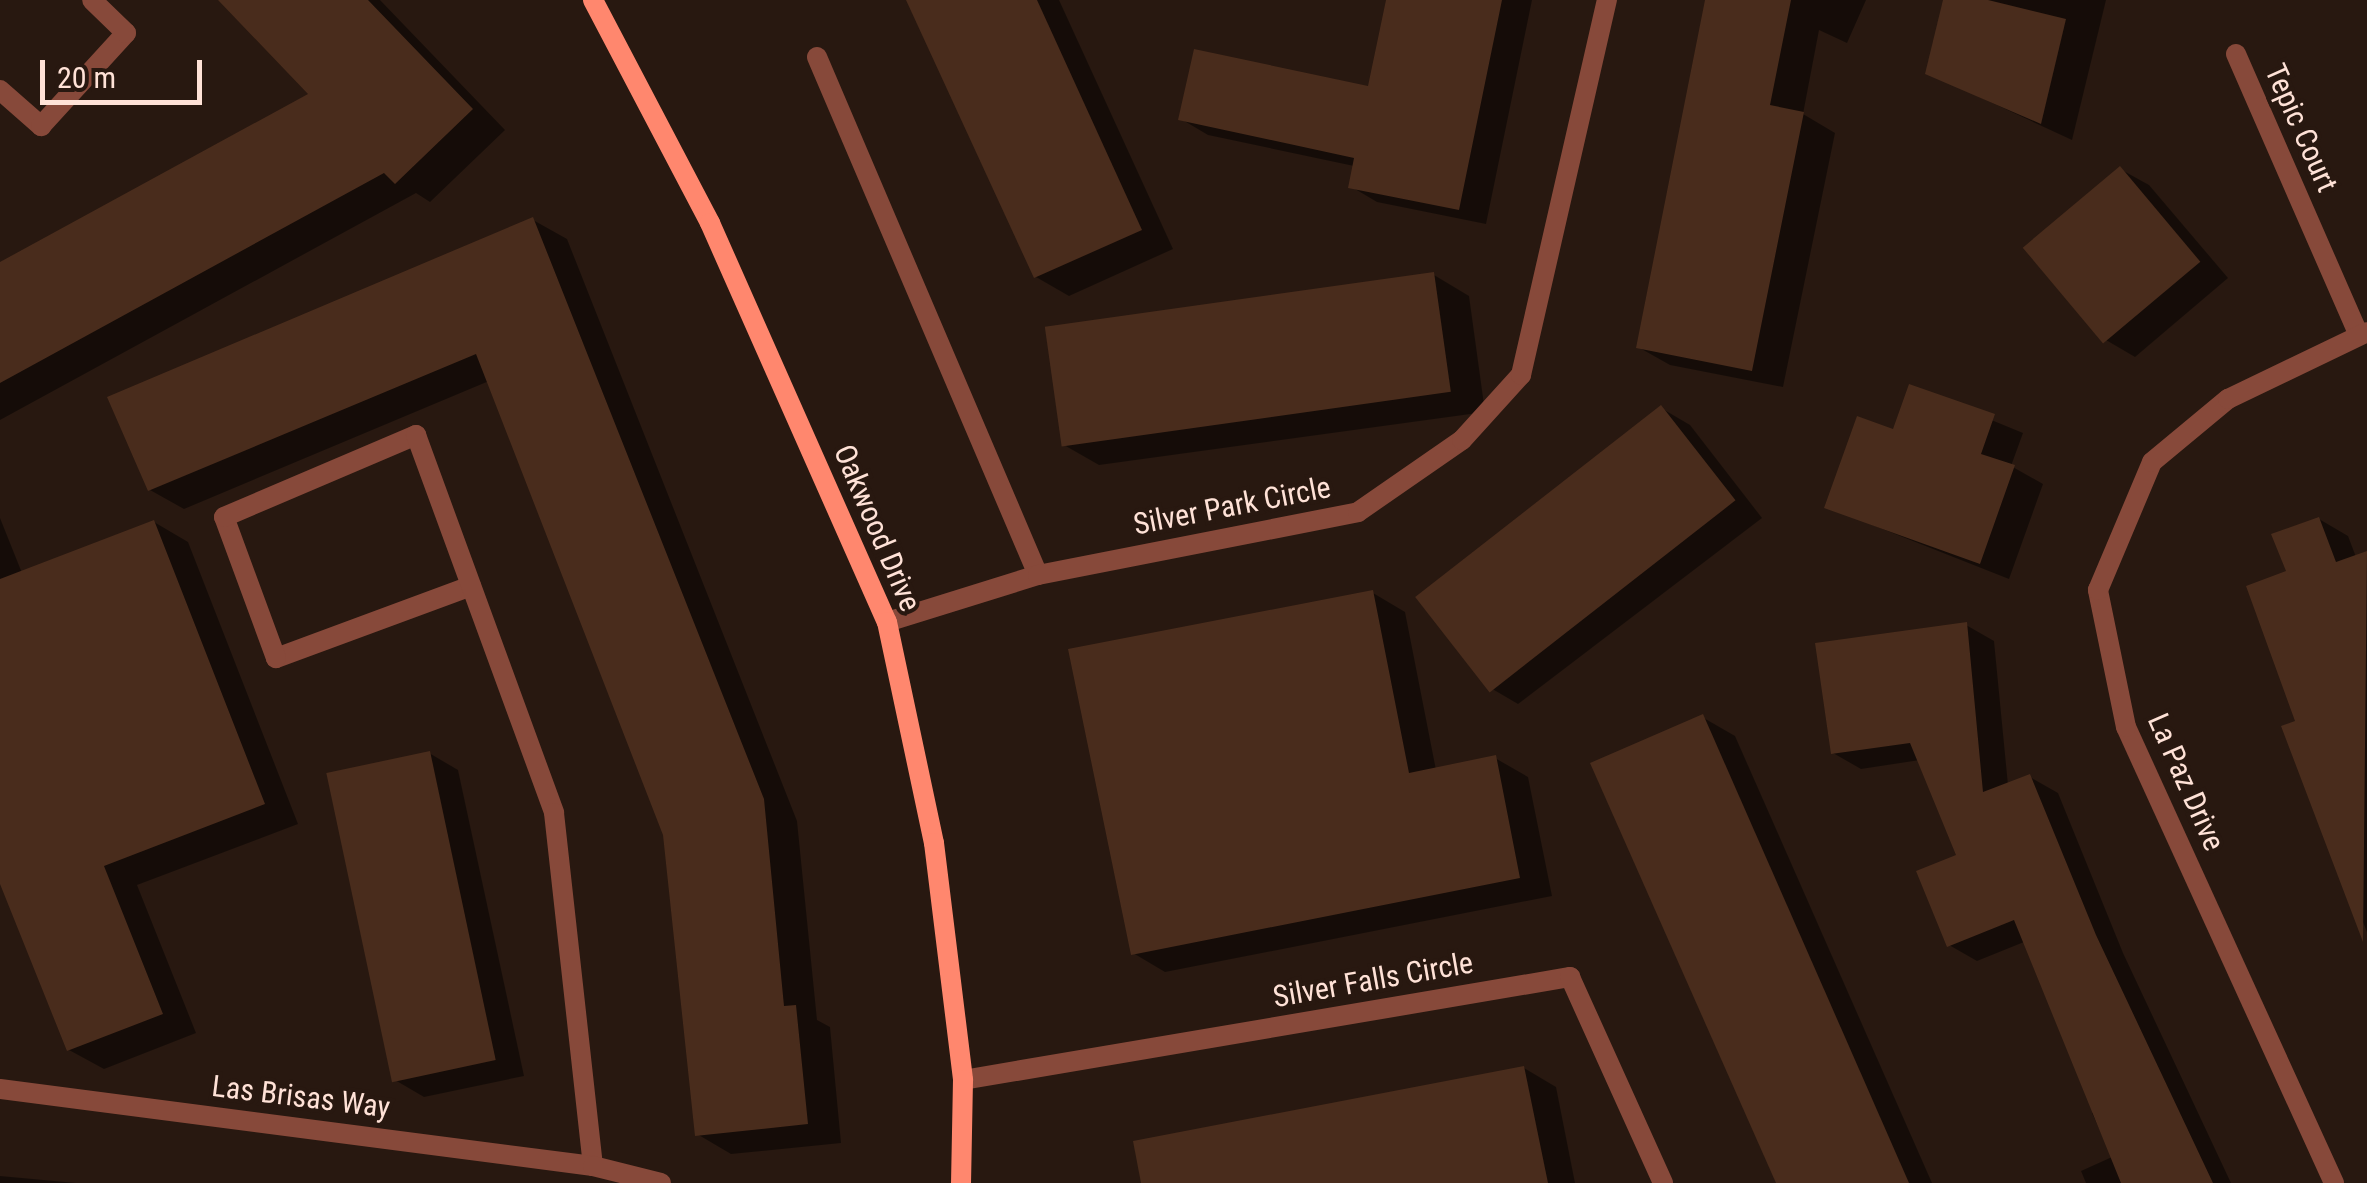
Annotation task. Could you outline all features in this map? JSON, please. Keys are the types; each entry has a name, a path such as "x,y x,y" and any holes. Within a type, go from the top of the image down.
{"street":[{"path":"0,90 42,126 126,32 92,0"},
{"name":"Oakwood Drive","path":"593,0 710,224 887,622 934,843 963,1080 961,1183"},
{"name":"Silver Park Circle","path":"887,622 1038,575 1358,512 1462,440 1521,375 1607,0"},
{"name":"Tepic Court","path":"2236,54 2363,334"},
{"path":"817,57 1038,575"},
{"name":"La Paz Drive","path":"2334,1183 2126,727 2098,590 2152,462 2228,399 2363,334"},
{"path":"471,586 276,658 224,517 416,435 554,813 594,1166"},
{"name":"Silver Falls Circle","path":"963,1080 1570,977 1663,1183"},
{"name":"Las Brisas Way","path":"0,1088 594,1166 661,1183"}],"building":[{"path":"218,0 368,0 473,109 395,184 384,173 0,383 0,262 308,94"},
{"path":"906,0 1037,0 1142,230 1034,278"},
{"path":"1386,0 1502,0 1459,210 1348,188 1354,158 1178,120 1194,49 1368,86"},
{"path":"1705,0 1791,0 1770,105 1804,112 1752,371 1636,348"},
{"path":"1943,0 1988,0 2066,19 2041,124 1925,74"},
{"path":"2120,166 2200,262 2103,343 2023,248"},
{"path":"533,217 764,799 784,1006 796,1005 808,1124 695,1136 663,835 476,354 148,491 107,397"},
{"path":"1434,272 1451,392 1062,447 1045,327"},
{"path":"1909,384 1995,414 1981,454 2015,465 1980,564 1824,508 1857,416 1893,429"},
{"path":"1661,405 1735,500 1490,692 1415,597"},
{"path":"2319,517 2336,562 2367,551 2363,942 2281,726 2295,721 2246,586 2286,571 2271,534"},
{"path":"154,520 265,804 104,866 163,1014 67,1051 0,884 0,579"},
{"path":"1373,590 1409,773 1496,755 1520,878 1131,955 1068,649"},
{"path":"1967,622 1983,792 2030,774 2096,935 2213,1183 2121,1183 2014,920 1947,947 1916,871 1956,855 1910,743 1831,754 1815,643"},
{"path":"1703,714 1909,1183 1776,1183 1590,763"},
{"path":"430,751 496,1060 392,1082 326,773"},
{"path":"1524,1066 1548,1183 1141,1183 1133,1141"}]}
